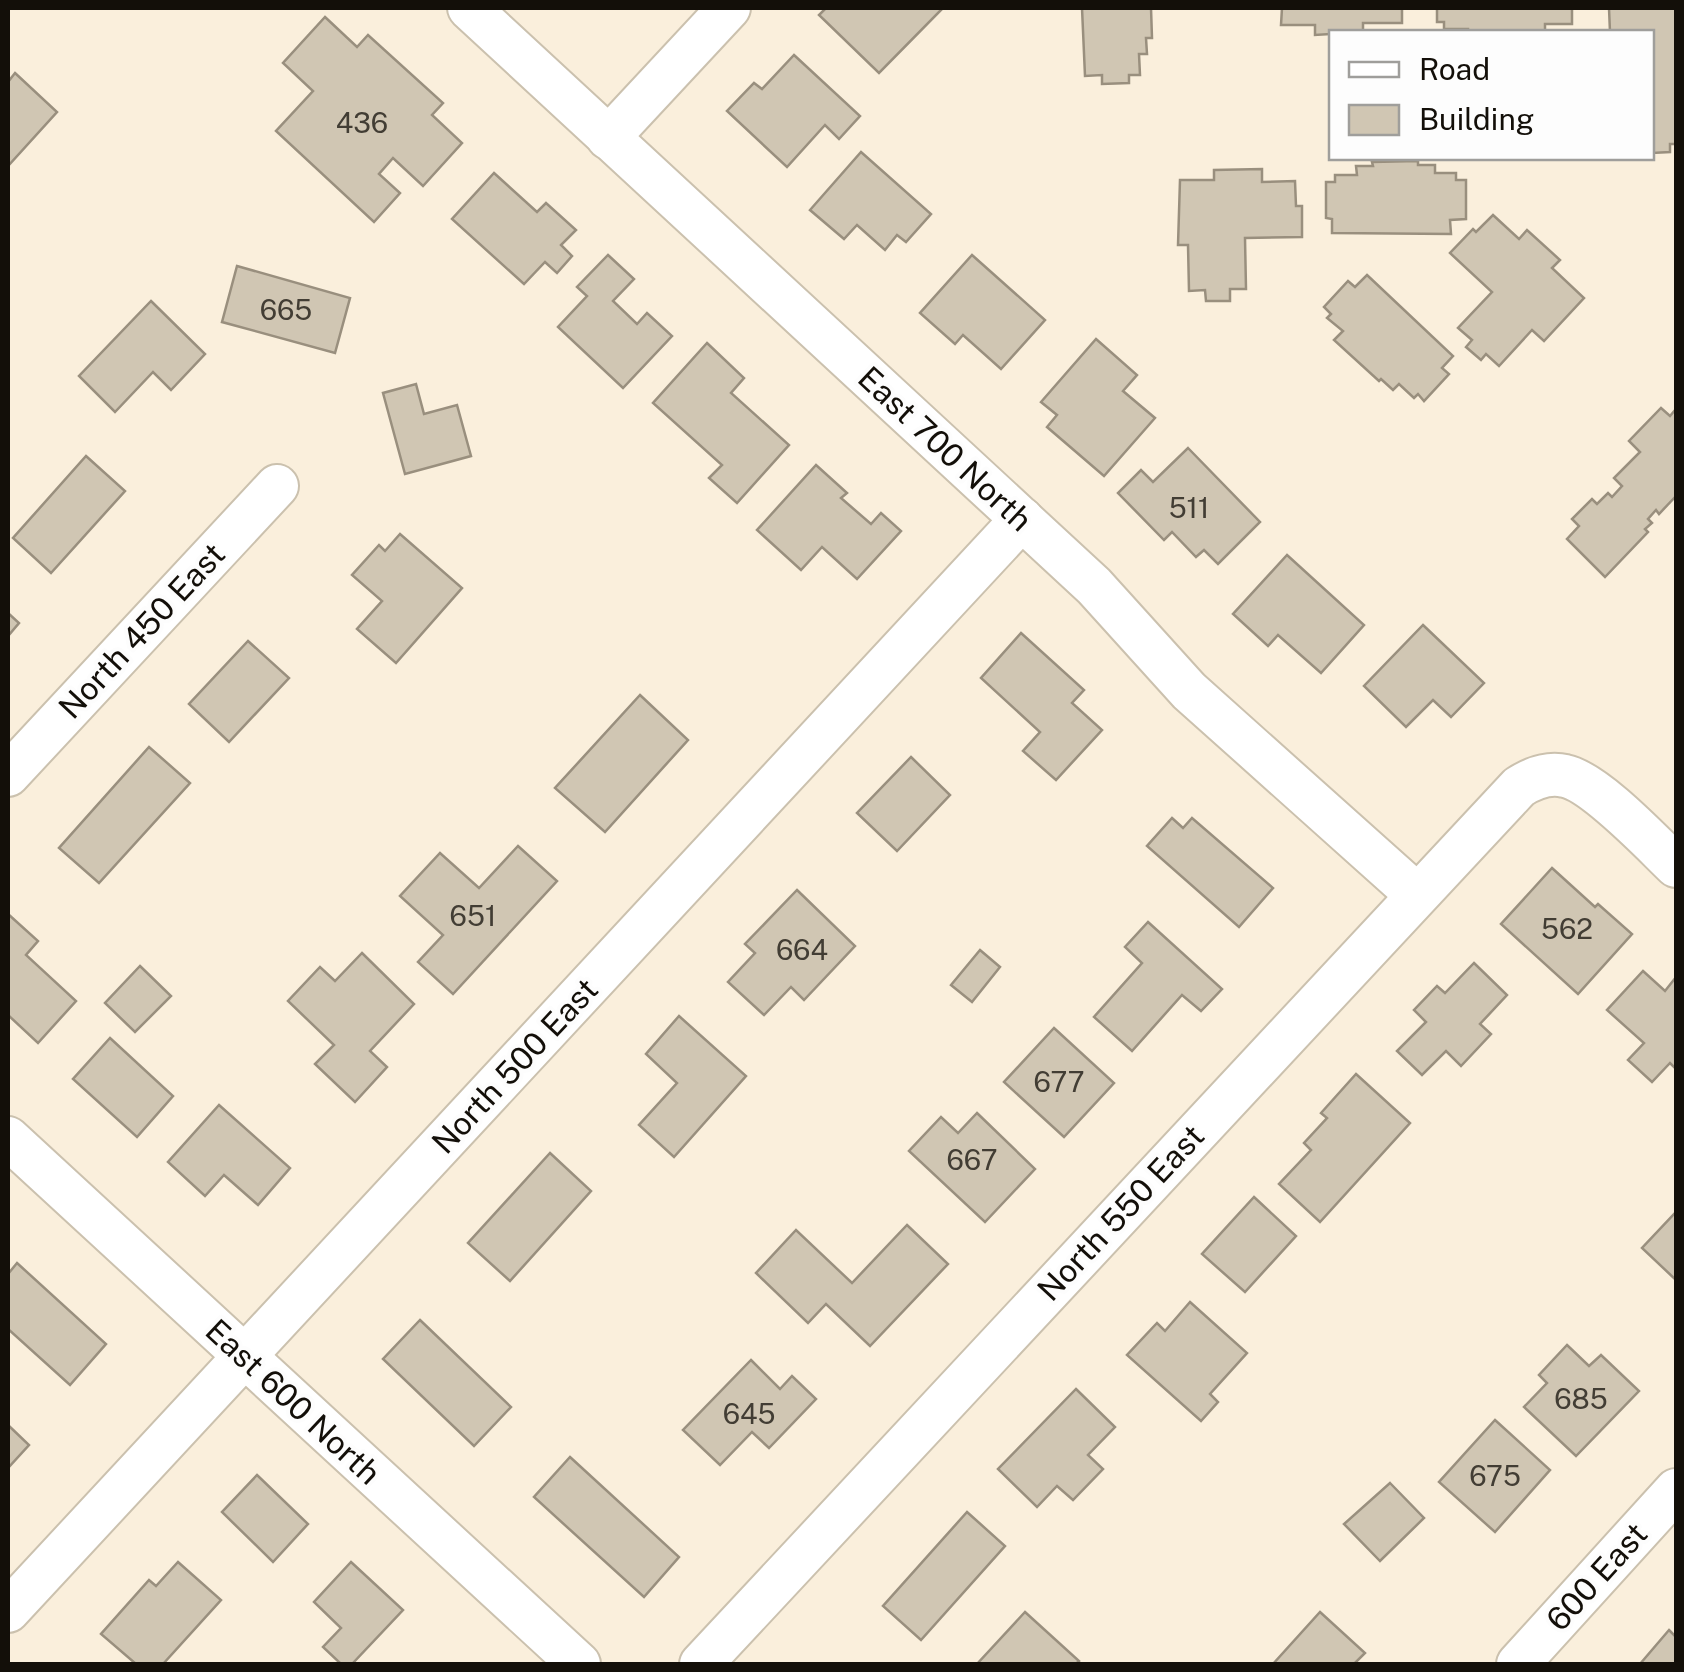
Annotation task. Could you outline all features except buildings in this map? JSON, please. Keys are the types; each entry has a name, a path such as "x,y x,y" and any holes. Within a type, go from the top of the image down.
{"street":[{"name":"East 700 North","path":"469,8 1094,586 1189,691 1417,895"},
{"path":"608,138 729,8"},
{"name":"North 450 East","path":"8,775 277,486"},
{"name":"North 500 East","path":"8,1610 1022,519"},
{"name":"North 550 East","path":"700,1664 1519,786 1551,774 1568,776 1589,787 1676,866"},
{"name":"East 600 North","path":"8,1138 579,1664"},
{"name":"600 East","path":"1518,1664 1672,1503"}]}
